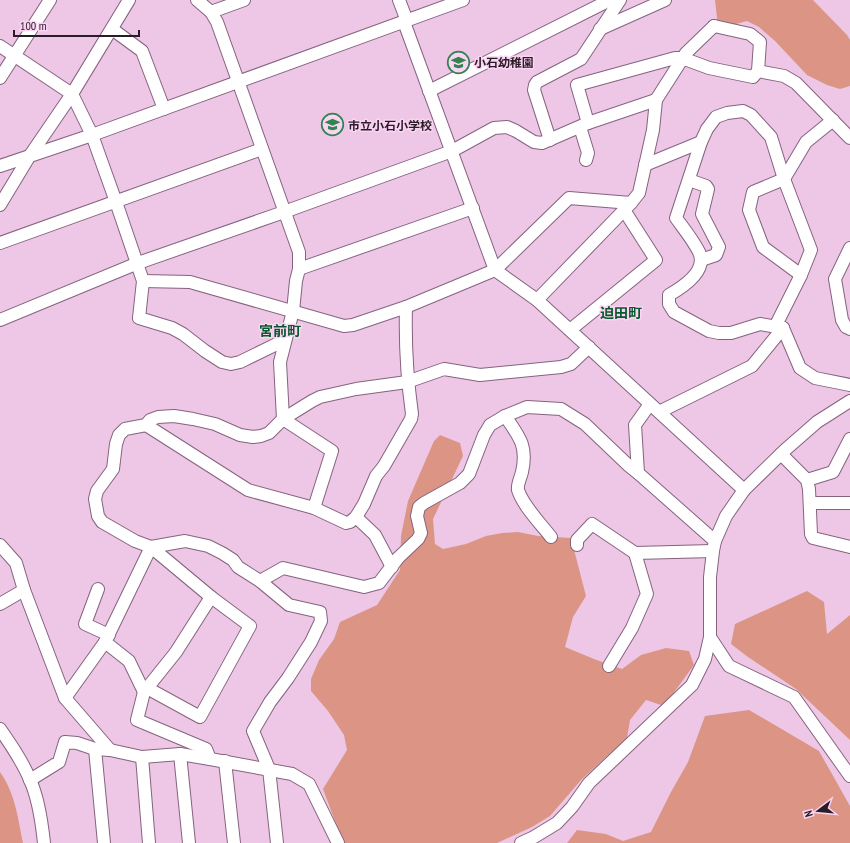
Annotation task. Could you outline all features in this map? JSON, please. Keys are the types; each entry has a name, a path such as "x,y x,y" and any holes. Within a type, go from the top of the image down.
{"street":[{"path":"0,78 50,0"},
{"path":"0,205 29,157 72,94 129,0"},
{"path":"197,0 211,12 217,22 299,252 299,269 296,281 293,311 280,362 283,418"},
{"path":"211,12 244,0"},
{"path":"400,0 405,21 429,91 495,270 537,300 744,490"},
{"path":"0,166 92,135 463,0"},
{"path":"429,91 587,5 610,0"},
{"path":"550,140 534,90 535,85 537,82 581,59 599,29 620,0"},
{"path":"599,29 665,0"},
{"path":"537,300 628,207 639,193 653,130 656,100 682,58 686,53 713,25 750,34 760,42 758,71 753,76 709,68 682,58 675,58 577,85 588,154 586,160"},
{"path":"112,29 142,51 164,109"},
{"path":"0,46 72,94 92,135 138,263 143,280 139,318 172,328 184,334 205,351 222,362 231,364 240,362 285,340"},
{"path":"758,71 784,76 796,83 850,138"},
{"path":"0,320 138,263 452,151 494,128 507,127 534,142 542,143 584,125 656,100"},
{"path":"638,473 635,425 655,408 752,366 779,328 811,250 784,179 771,137 751,115 743,111 727,113 716,117 701,142 676,218 699,253 701,260 699,268 691,280 669,295 669,304 674,312 709,331 719,334 731,333 760,324 779,328"},
{"path":"801,275 763,246 749,210 753,192 784,179 806,142 833,120"},
{"path":"645,165 701,142"},
{"path":"0,243 262,149"},
{"path":"689,180 706,186 708,189 702,214 719,247 716,255 701,260"},
{"path":"143,280 190,282 344,326 353,325 406,307 495,270 568,198 628,207"},
{"path":"570,330 656,260 628,207"},
{"path":"299,269 473,208"},
{"path":"850,248 835,279 842,320 846,327 850,329"},
{"path":"146,425 248,490 314,508 346,523 350,522 356,517 364,504 376,476 384,466 411,419 412,414 407,382 405,333 406,307"},
{"path":"779,328 800,368 815,378 850,385"},
{"path":"98,588 85,624 107,638 130,661 145,690 200,717 250,626 211,597 152,547 135,541 102,522 98,516 95,499 97,491 113,469 116,444 119,435 125,429 146,425 150,420 158,417 174,416 214,424 240,435 261,436 269,433 283,418 320,397 356,388 407,382 444,369 480,375 561,367 571,364 589,347"},
{"path":"521,843 557,823 572,807 589,783 692,685 705,659 710,637 710,577 714,546 726,516 744,490 781,454 817,422 850,401"},
{"path":"260,581 282,568 364,587 379,583 398,558 418,539 421,533 417,516 419,507 460,483 469,474 484,435 490,425 505,416 527,407 561,409 585,424 714,546"},
{"path":"505,416 520,437 525,452 517,488 522,500 551,537"},
{"path":"283,418 332,451 314,508"},
{"path":"807,480 833,472 850,439"},
{"path":"781,454 807,480 809,489 811,534 813,538 850,547"},
{"path":"810,503 850,502"},
{"path":"356,517 375,535 392,567"},
{"path":"577,545 577,540 592,524 635,553 714,546"},
{"path":"152,547 185,541 208,546 233,560 238,567 260,581 289,605 320,612 321,621 311,642 288,678 270,702 253,731 270,769 277,843"},
{"path":"0,545 16,563 24,590 65,698 110,750"},
{"path":"65,698 107,638 152,547"},
{"path":"609,666 632,628 647,594 635,553"},
{"path":"0,604 24,590"},
{"path":"210,759 206,749 137,720 145,690 176,652 211,597"},
{"path":"710,637 730,666 794,697 850,776"},
{"path":"0,729 10,742 30,780 40,815 44,843"},
{"path":"30,780 59,762 65,742 77,743 95,749 110,750 142,757 180,754 270,769 292,774 309,784 338,843"},
{"path":"95,749 104,843"},
{"path":"180,754 189,843"},
{"path":"142,757 149,843"},
{"path":"225,761 234,843"}],"shaded area":[{"path":"715,0 813,0 850,40 850,86 840,89 827,85 807,75 775,41 759,27 747,21 729,26 718,27"},
{"path":"440,435 460,443 463,456 433,519 435,544 443,549 466,544 486,536 518,532 538,536 571,538 586,596 573,617 565,647 622,669 641,655 666,648 689,651 694,665 664,706 646,700 630,720 627,738 582,779 550,816 532,827 497,843 343,843 323,789 347,750 344,735 328,711 311,691 311,679 319,660 334,639 340,622 377,605 400,570 401,536 408,501 434,441"},
{"path":"807,591 824,602 827,634 850,615 850,740 796,689 731,644 735,624"},
{"path":"749,710 819,751 850,806 850,843 567,843 577,830 606,834 623,841 651,832 688,762 705,716"},
{"path":"0,772 13,797 23,843 0,843"}],"place":[{"name":"小石幼稚園","path":"458,62"},
{"name":"市立小石小学校","path":"332,125"}],"district":[{"name":"迫田町","path":"621,313"},
{"name":"宮前町","path":"280,331"}]}
